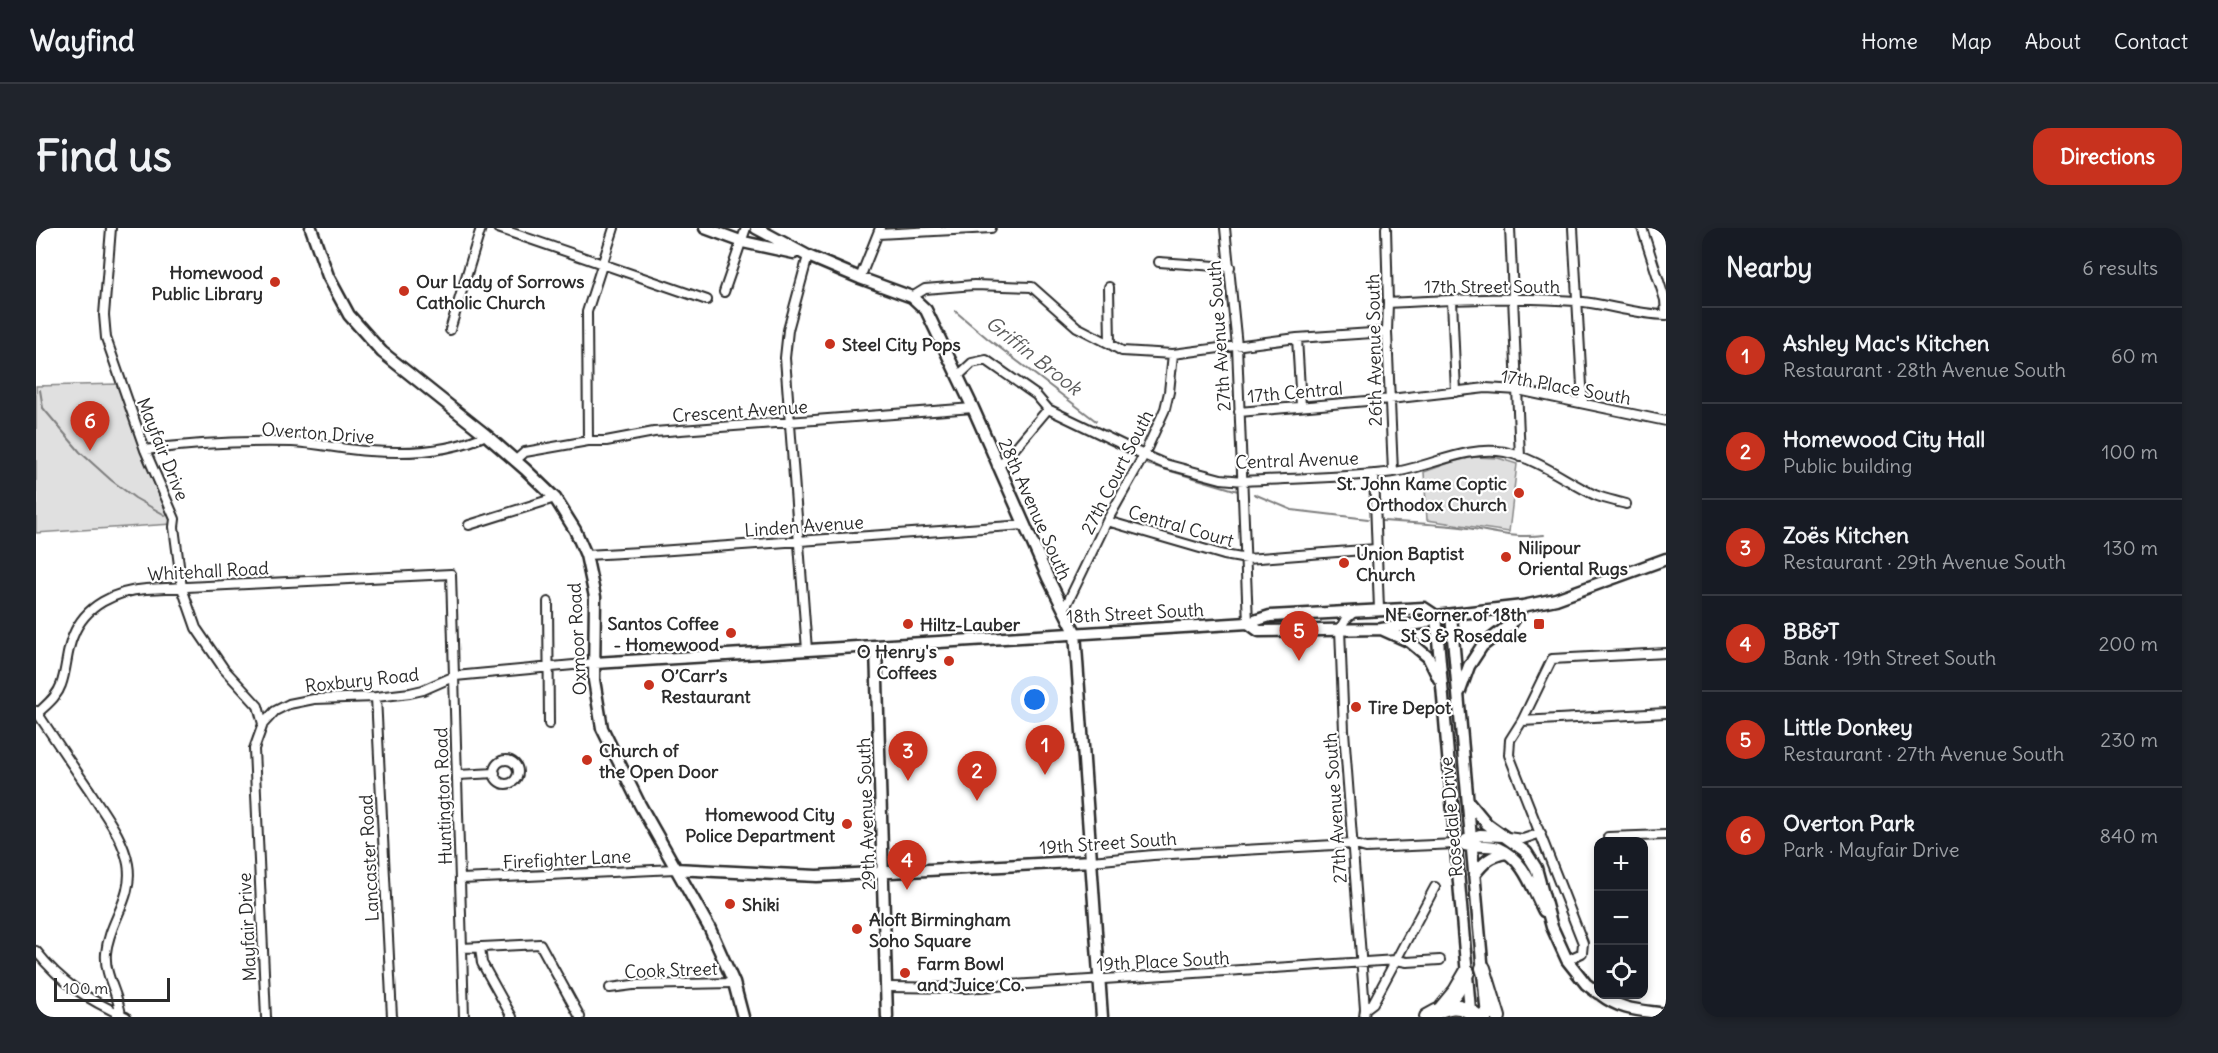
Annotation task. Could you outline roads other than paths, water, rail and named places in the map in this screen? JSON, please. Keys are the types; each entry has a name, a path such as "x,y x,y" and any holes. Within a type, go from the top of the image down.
{"highway":[{"path":"1483,968 1498,1017"},
{"path":"1428,1017 1442,1008 1456,991 1467,972"},
{"path":"1442,1008 1456,1006 1473,1015"}],"main road":[{"name":"Oxmoor Road","path":"311,228 328,276 349,315 382,352 486,435 555,498 575,530 586,555 595,597 594,681 602,728 611,751 675,869 711,929 734,983 743,1017"},
{"path":"705,228 742,241 808,256"},
{"path":"756,228 808,256 912,297"},
{"name":"28th Avenue South","path":"912,297 926,310 1075,632 1102,1017"},
{"name":"18th Street South","path":"595,663 1248,623 1270,616 1379,609 1425,608 1436,616 1451,615 1523,606 1556,599 1666,559"},
{"path":"1458,697 1468,666 1482,646 1511,624 1523,606"},
{"name":"Rosedale Drive","path":"1451,615 1487,1017"},
{"path":"1248,623 1259,631 1380,629 1424,623 1436,616"},
{"name":"Rosedale Drive","path":"1436,616 1467,972 1473,1015"},
{"path":"1380,629 1410,642 1428,657 1442,684"},
{"name":"29th Avenue South","path":"876,647 888,987 887,1017"},
{"path":"1468,801 1487,824 1520,845 1532,859 1542,885 1552,927"},
{"path":"1471,842 1480,835 1507,837"},
{"path":"1456,844 1471,842 1497,847 1512,855 1520,864 1567,960 1586,984 1594,990"},
{"path":"1474,875 1484,862 1494,855 1506,853"},
{"name":"19th Street South","path":"675,869 817,876 1092,861"},
{"path":"1606,999 1615,1005 1637,1011 1666,1014"}],"street":[{"name":"Mayfair Drive","path":"111,228 104,315 106,338 145,450 175,519 182,588 196,628 224,669 258,706 263,724 254,749 266,1017"},
{"path":"450,330 481,228"},
{"path":"498,228 707,300"},
{"path":"588,441 587,312 614,228"},
{"path":"724,292 746,228"},
{"path":"860,278 879,231 991,228"},
{"name":"27th Avenue South","path":"1225,228 1237,346 1248,623"},
{"name":"26th Avenue South","path":"1386,228 1387,332 1393,472"},
{"path":"1509,228 1520,457"},
{"path":"1573,228 1584,402"},
{"path":"1642,228 1665,300 1666,315"},
{"path":"807,650 786,348 788,330 808,256"},
{"path":"1158,262 1230,267"},
{"path":"912,297 925,289 974,285 1032,287 1077,327 1122,351 1173,354 1297,338 1387,332"},
{"path":"1109,287 1110,344"},
{"name":"17th Street South","path":"1388,303 1514,297 1579,301 1666,315"},
{"path":"1452,300 1456,392"},
{"path":"1297,338 1301,406"},
{"name":"27th Court South","path":"1064,610 1107,521 1144,456 1165,409 1173,354"},
{"name":"Central Avenue","path":"957,376 972,363 986,360 1036,395 1048,409 1144,456 1221,479 1244,481 1374,474 1393,472 1464,453 1504,452 1554,472 1597,495 1626,504"},
{"name":"17th Place South","path":"1390,399 1486,388 1518,390 1666,421"},
{"name":"17th Central","path":"1239,412 1390,399"},
{"name":"Crescent Avenue","path":"515,461 525,452 654,432 973,408"},
{"path":"997,466 1006,459 1048,409"},
{"name":"Overton Drive","path":"145,450 175,445 293,442 369,451 412,452 469,443 486,435"},
{"path":"1374,474 1379,609"},
{"path":"469,525 555,498"},
{"name":"Central Court","path":"1107,521 1224,555 1247,559 1376,549"},
{"name":"Linden Avenue","path":"586,555 1025,525"},
{"name":"Whitehall Road","path":"37,712 54,698 61,686 72,636 87,614 108,598 122,592 451,574"},
{"name":"Huntington Road","path":"451,574 464,1017"},
{"path":"548,602 549,724"},
{"path":"1340,629 1345,620 1355,611"},
{"name":"27th Avenue South","path":"1340,629 1344,731 1365,1013"},
{"path":"1567,960 1582,953 1583,942 1509,755 1510,740 1522,722 1552,659 1666,653"},
{"name":"Roxbury Road","path":"263,724 275,711 289,704 314,699 376,697 423,690 455,676 595,663"},
{"name":"Lancaster Road","path":"376,697 392,1017"},
{"path":"258,706 275,711"},
{"path":"37,712 111,824 122,844 128,863 129,882 126,897 106,950 109,980 124,1016"},
{"path":"1522,722 1666,713"},
{"path":"458,775 495,773"},
{"path":"1507,837 1523,839 1541,833"},
{"path":"1608,837 1666,835"},
{"name":"19th Street South","path":"1092,861 1153,855 1353,844 1366,848 1456,844"},
{"name":"Firefighter Lane","path":"461,879 675,869"},
{"path":"1365,1013 1373,1003 1435,887"},
{"path":"462,948 540,944 580,1017"},
{"path":"480,947 482,963 512,1017"},
{"path":"36,951 64,982 82,995 124,1016"},
{"name":"19th Place South","path":"888,987 965,988 1396,960 1407,962 1440,960"},
{"name":"Cook Street","path":"610,988 633,985 734,983"}],"waterway":[{"name":"Griffin Brook","path":"955,311 1096,421"},
{"path":"40,390 43,408 80,452 135,498 165,515"},
{"name":"Griffin Brook","path":"1147,464 1238,491"},
{"name":"Griffin Brook","path":"1254,494 1292,510 1368,519"},
{"name":"Griffin Brook","path":"1382,521 1461,527 1511,535 1544,535"}],"place":[{"name":"Homewood Public Library","path":"275,282"},
{"name":"Our Lady of Sorrows Catholic Church","path":"404,291"},
{"name":"Steel City Pops","path":"830,344"},
{"name":"Overton Park","path":"90,451"},
{"name":"St. John Kame Coptic Orthodox Church","path":"1519,493"},
{"name":"Nilipour Oriental Rugs","path":"1506,557"},
{"name":"Union Baptist Church","path":"1344,563"},
{"name":"Hiltz-Lauber","path":"908,624"},
{"name":"NE Corner of 18th St S & Rosedale","path":"1539,624"},
{"name":"Santos Coffee - Homewood","path":"731,633"},
{"name":"O Henry's Coffees","path":"949,661"},
{"name":"Little Donkey","path":"1299,661"},
{"name":"O’Carr’s Restaurant","path":"649,685"},
{"name":"Tire Depot","path":"1356,707"},
{"name":"Church of the Open Door","path":"587,760"},
{"name":"Ashley Mac's Kitchen","path":"1045,775"},
{"name":"Zoës Kitchen","path":"908,781"},
{"name":"Homewood City Hall","path":"977,801"},
{"name":"Homewood City Police Department","path":"847,824"},
{"name":"BB&T","path":"907,890"},
{"name":"Shiki","path":"730,904"},
{"name":"Aloft Birmingham Soho Square","path":"857,929"},
{"name":"Farm Bowl and Juice Co.","path":"905,973"}]}
